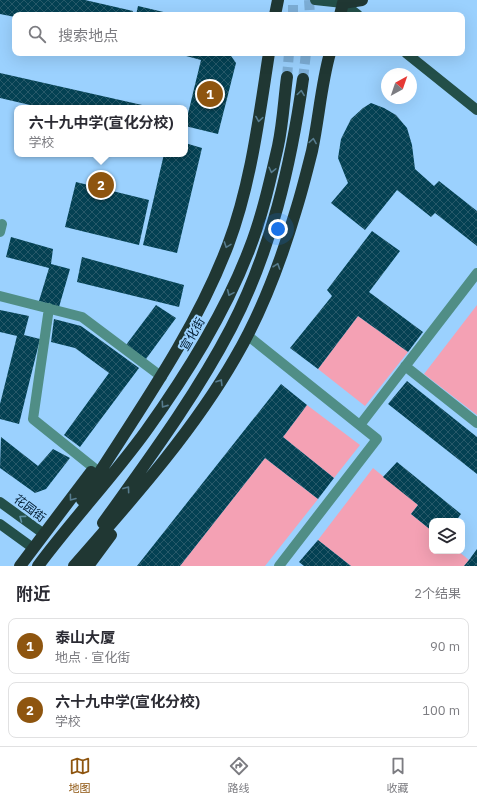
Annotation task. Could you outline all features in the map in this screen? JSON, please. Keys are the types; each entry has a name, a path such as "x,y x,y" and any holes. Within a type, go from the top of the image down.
{"highway":[{"path":"276,12 278,0"},
{"path":"341,5 362,0"},
{"path":"52,546 162,377 208,291 228,245 242,197 256,140 269,56"},
{"path":"88,566 207,403 235,358 247,335 276,270 296,210 312,151 322,80 329,56"},
{"name":"宣化街","path":"38,566 52,546 149,426 184,376 208,336 228,298 249,250 264,202 278,144 287,76"},
{"path":"72,566 164,438 231,328 264,251 285,180 295,137 303,79"},
{"path":"20,566 162,377"},
{"path":"72,566 132,499 207,403"}],"main road":[{"path":"315,0 341,5 353,12"},
{"path":"410,56 477,110"},
{"name":"花园街","path":"0,502 44,534"},
{"path":"0,524 33,548"}],"street":[{"path":"360,425 477,273"},
{"path":"0,296 82,317 162,377"},
{"path":"49,308 33,419 94,468"},
{"path":"247,335 377,439 279,566"},
{"path":"405,366 477,423"}],"shaded area":[{"path":"477,305 477,415 424,374"},
{"path":"358,316 408,352 365,406 318,369"},
{"path":"307,405 360,445 334,478 283,437"},
{"path":"265,458 318,499 265,566 180,566"},
{"path":"373,468 418,505 411,514 429,529 429,554 462,554 469,560 464,566 351,566 318,540"}],"building":[{"path":"0,0 85,0 133,11 12,12 12,16 0,14"},
{"path":"138,6 164,12 137,12"},
{"path":"186,56 231,56 236,63 218,134 188,127 188,114 201,60"},
{"path":"0,73 142,105 30,105 0,98"},
{"path":"371,103 396,115 407,128 412,145 415,169 434,186 439,181 477,211 477,246 435,213 431,217 397,190 365,230 331,203 348,183 338,158 341,139 351,119"},
{"path":"188,144 202,148 177,253 143,245 163,157 188,157"},
{"path":"76,182 149,200 139,245 65,227"},
{"path":"372,231 400,251 369,292 423,332 408,352 358,316 318,369 290,348 332,296 327,290"},
{"path":"11,237 53,249 51,264 70,269 59,307 39,301 49,268 6,257"},
{"path":"82,257 184,285 179,307 77,282"},
{"path":"156,305 176,318 146,359 126,345"},
{"path":"0,310 29,316 24,335 40,339 19,424 0,419 0,404 17,336 0,332"},
{"path":"54,319 81,326 139,368 80,447 64,435 109,373 75,348 51,342"},
{"path":"407,381 477,437 477,474 388,404"},
{"path":"281,384 307,405 283,437 334,478 318,499 265,458 180,566 137,566"},
{"path":"1,437 38,466 53,449 70,458 46,489 35,493 0,468"},
{"path":"397,462 461,514 458,518 429,518 429,529 411,514 418,505 383,477"},
{"path":"318,540 351,566 304,566 299,562"},
{"path":"477,549 477,566 464,566 469,560"}],"tunnel":[{"path":"293,0 293,12"},
{"path":"309,0 310,12"},
{"path":"287,77 289,56"},
{"path":"303,79 306,56"}],"place":[{"name":"泰山大厦","path":"210,94"},
{"name":"六十九中学(宣化分校)","path":"101,185"}]}
